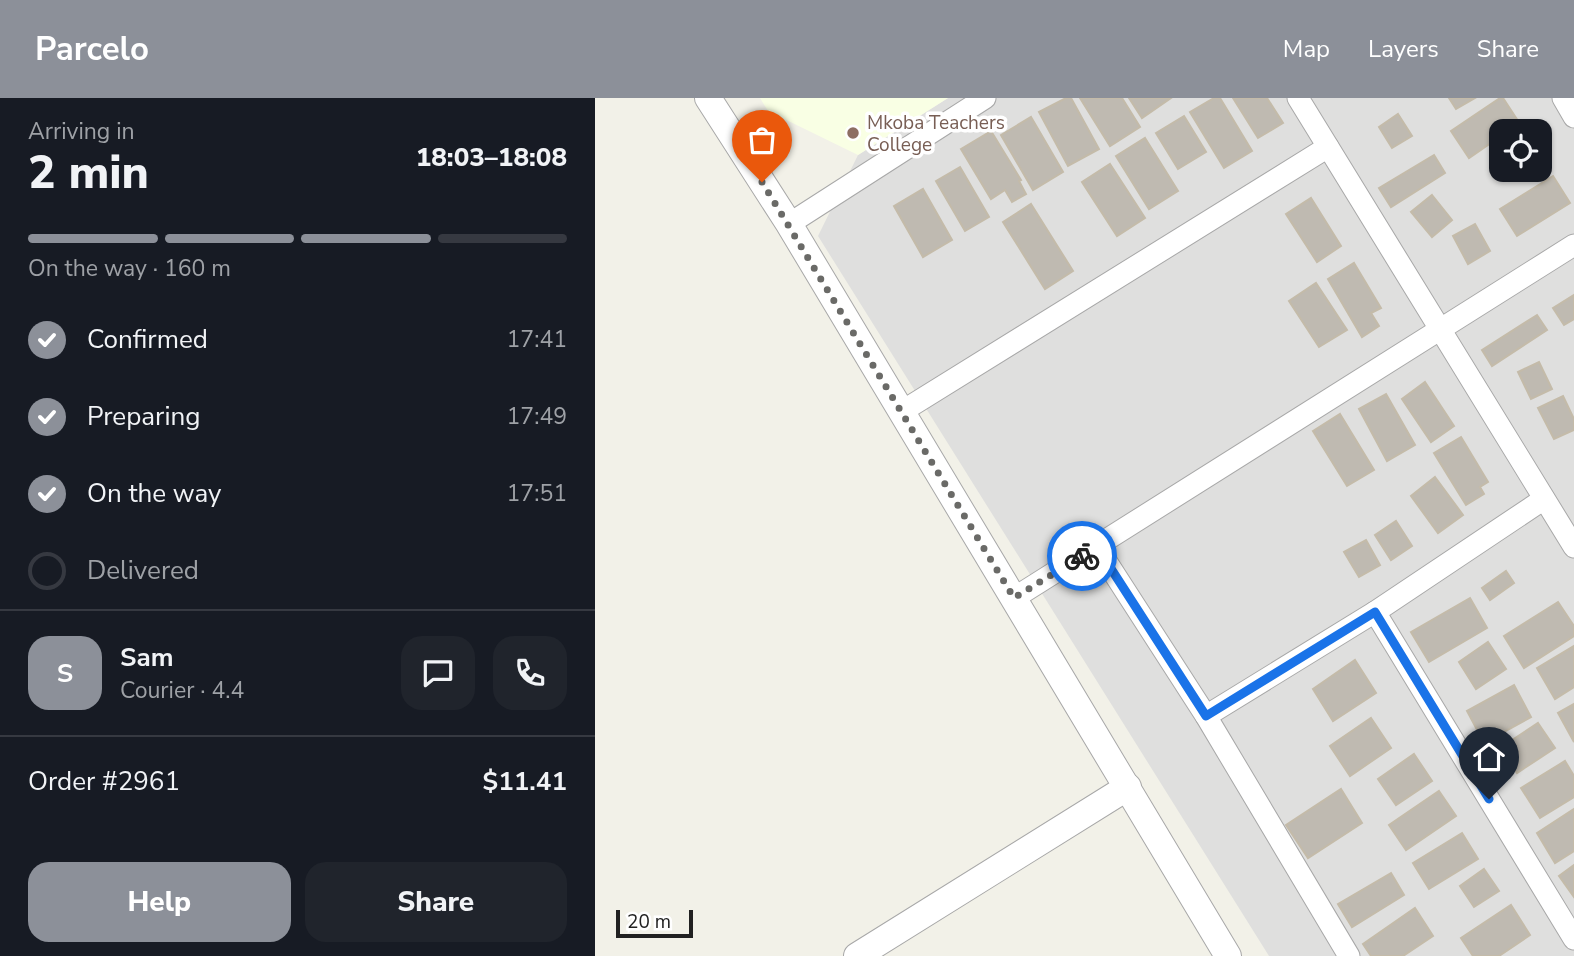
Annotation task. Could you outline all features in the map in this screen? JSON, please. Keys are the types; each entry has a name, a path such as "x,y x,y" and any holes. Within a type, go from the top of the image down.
{"street":[{"path":"708,98 789,224 1228,956"},
{"path":"789,224 985,98"},
{"path":"1298,98 1574,547"},
{"path":"1563,98 1574,117"},
{"path":"901,412 1328,147"},
{"path":"1014,598 1574,245"},
{"path":"1206,716 1375,612 1544,499"},
{"path":"1097,547 1206,716 1349,956"},
{"path":"1375,612 1574,939"},
{"path":"857,956 1128,787"}],"shaded area":[{"name":"Mkoba Teachers College","path":"760,98 948,98 858,155 768,111"},
{"path":"948,98 1574,98 1574,956 1269,956 818,236 858,155"}],"building":[{"path":"1071,98 1099,149 1068,166 1039,112"},
{"path":"1080,98 1122,98 1140,127 1110,146"},
{"path":"1129,98 1171,98 1142,118"},
{"path":"1214,98 1220,98 1252,151 1224,168 1190,112"},
{"path":"1233,98 1267,98 1283,123 1258,138"},
{"path":"1449,98 1475,98 1456,109"},
{"path":"1500,98 1503,98 1517,119 1489,119 1489,144 1469,158 1451,131"},
{"path":"1398,114 1412,136 1392,148 1379,127"},
{"path":"1184,116 1206,152 1178,169 1156,133"},
{"path":"1031,117 1063,172 1033,190 1001,135"},
{"path":"991,131 1021,180 1019,181 1026,194 1012,202 1005,190 991,199 961,149"},
{"path":"1145,138 1178,191 1149,209 1116,156"},
{"path":"1434,155 1445,173 1391,207 1379,188"},
{"path":"1110,164 1145,218 1117,236 1082,182"},
{"path":"960,167 989,217 965,231 936,181"},
{"path":"1552,177 1570,203 1517,236 1500,209 1543,182 1552,182"},
{"path":"923,189 952,240 923,257 894,206"},
{"path":"1432,195 1452,220 1432,237 1411,212"},
{"path":"1311,198 1341,246 1317,262 1286,214"},
{"path":"1031,204 1073,271 1045,289 1003,222"},
{"path":"1475,224 1490,251 1468,264 1453,236"},
{"path":"1354,263 1381,308 1371,313 1379,326 1362,337 1328,279"},
{"path":"1316,283 1347,330 1319,347 1289,301"},
{"path":"1574,295 1574,319 1564,325 1553,308"},
{"path":"1537,315 1547,330 1492,366 1482,350"},
{"path":"1539,362 1552,389 1531,399 1518,372"},
{"path":"1425,382 1454,426 1431,442 1402,399"},
{"path":"1386,394 1415,445 1387,461 1359,409"},
{"path":"1563,396 1574,419 1574,430 1554,439 1538,408"},
{"path":"1340,414 1374,470 1347,486 1313,431"},
{"path":"1461,437 1488,482 1480,487 1484,494 1466,505 1434,453"},
{"path":"1435,477 1463,515 1438,533 1411,496"},
{"path":"1396,521 1412,546 1391,560 1375,535"},
{"path":"1366,540 1380,565 1359,577 1344,552"},
{"path":"1506,571 1514,583 1490,600 1482,588"},
{"path":"1470,598 1487,628 1429,662 1411,632"},
{"path":"1558,602 1574,626 1574,636 1524,668 1504,636"},
{"path":"1488,642 1506,669 1476,689 1459,662"},
{"path":"1574,646 1574,687 1555,699 1537,668"},
{"path":"1355,660 1376,693 1333,721 1313,689"},
{"path":"1514,685 1531,717 1484,743 1467,711"},
{"path":"1574,704 1574,742 1558,713"},
{"path":"1371,718 1391,748 1350,776 1330,746"},
{"path":"1538,723 1555,748 1517,773 1500,748"},
{"path":"1414,754 1432,781 1396,805 1378,779"},
{"path":"1565,761 1574,776 1574,797 1540,818 1521,788"},
{"path":"1341,789 1362,823 1308,858 1286,825"},
{"path":"1439,791 1456,816 1406,850 1389,825"},
{"path":"1574,809 1574,851 1555,863 1537,833"},
{"path":"1462,833 1478,859 1429,889 1413,863"},
{"path":"1574,865 1574,897 1559,876"},
{"path":"1484,869 1499,891 1474,907 1460,886"},
{"path":"1391,873 1404,895 1352,927 1338,904"},
{"path":"1511,905 1530,935 1499,956 1473,956 1461,938"},
{"path":"1415,908 1433,936 1403,956 1371,956 1363,944"}],"way so far":[{"path":"762,182 1014,598 1082,556"}],"place":[{"name":"Mkoba Teachers College","path":"853,133"}],"route":[{"path":"1082,556 1097,547 1206,716 1375,612 1489,799"}]}
